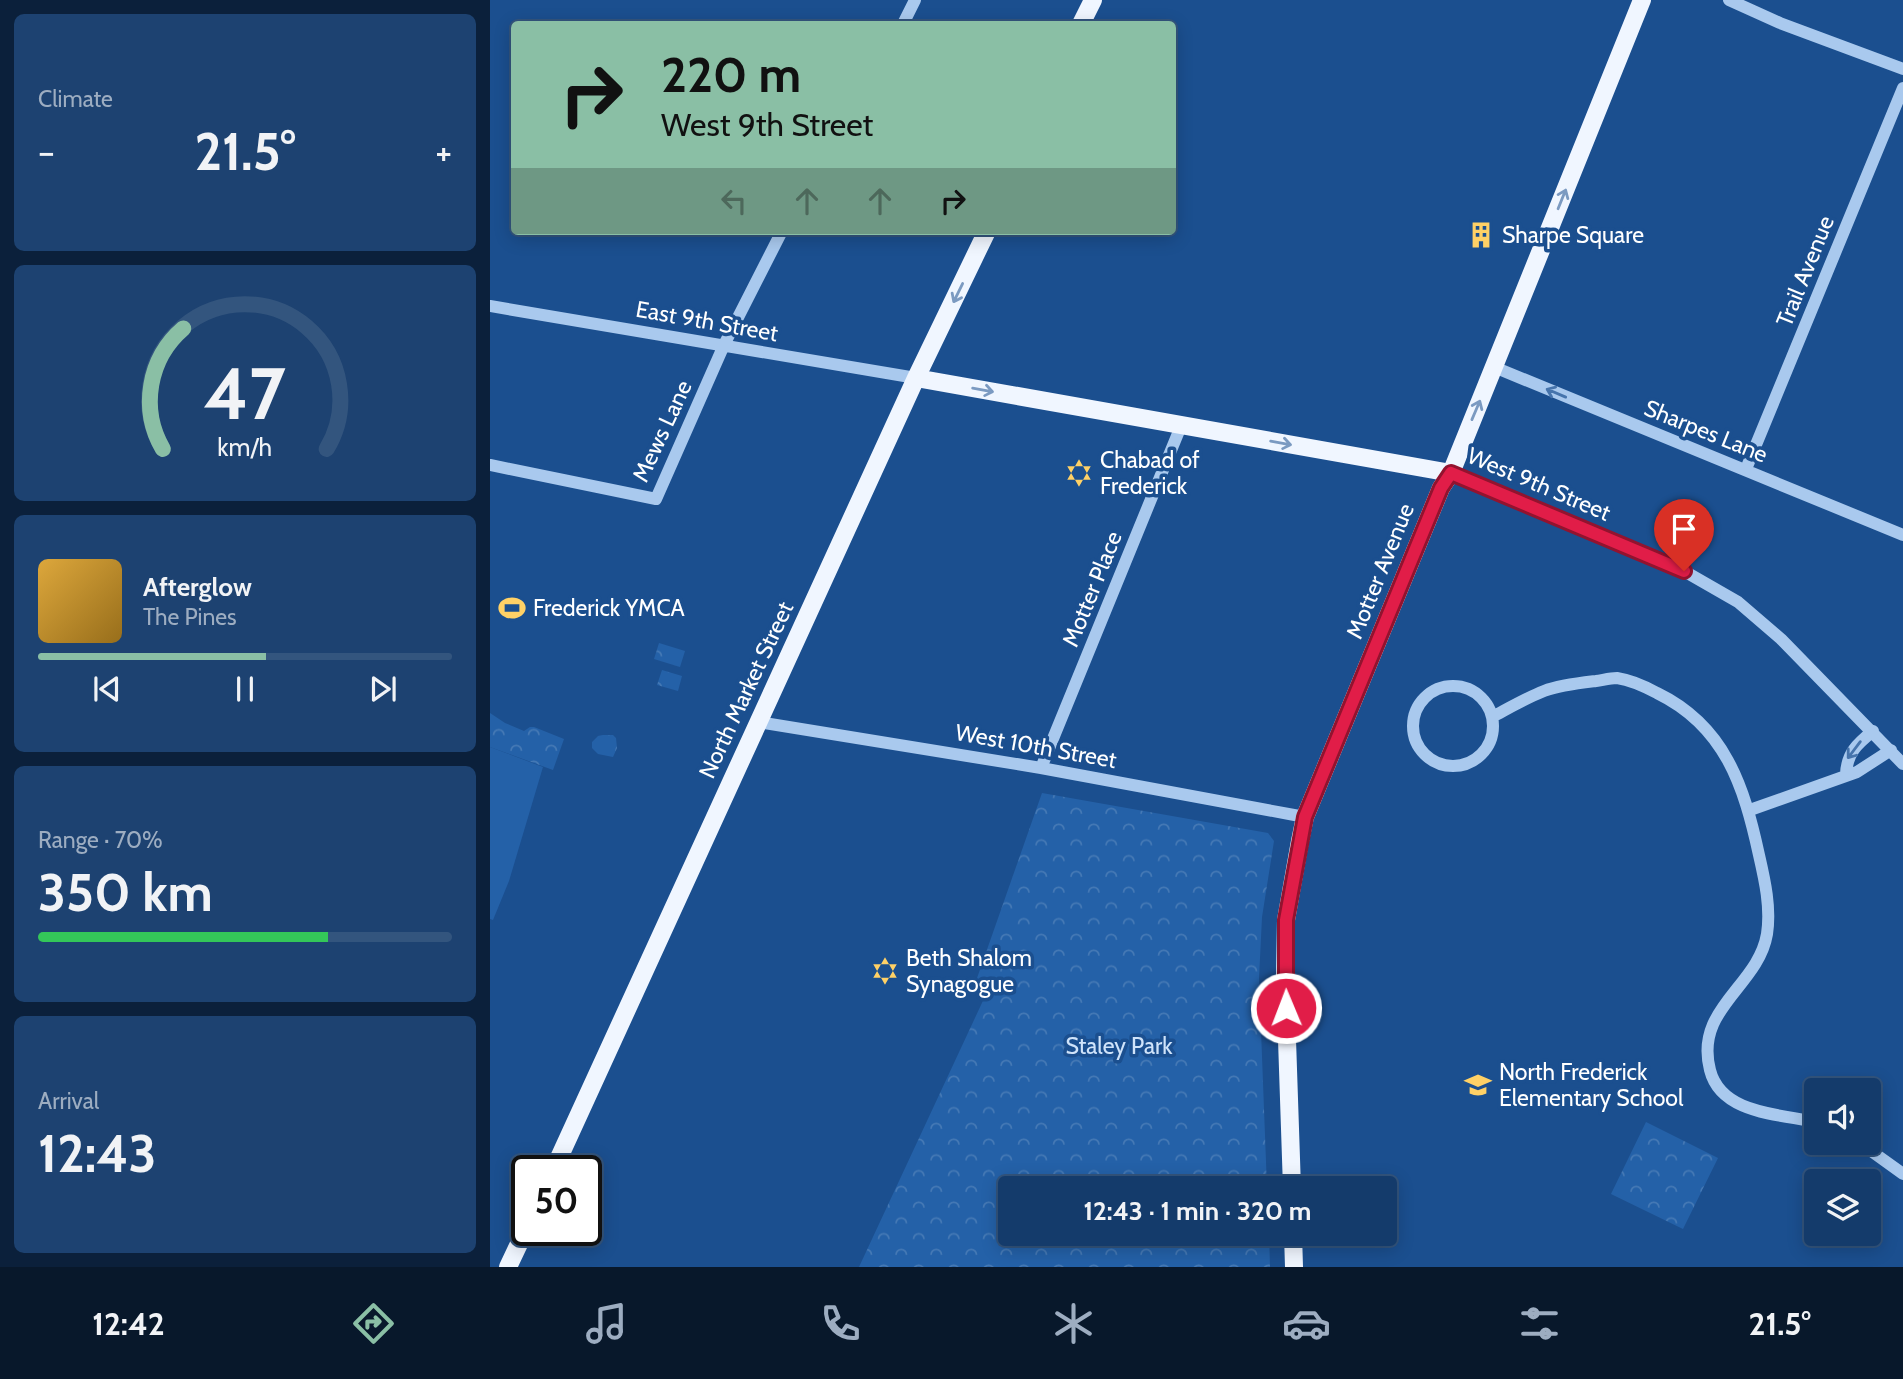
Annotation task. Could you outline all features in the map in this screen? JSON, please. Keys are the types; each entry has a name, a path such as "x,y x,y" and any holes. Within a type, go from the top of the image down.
{"main road":[{"path":"1083,21 1093,0"},
{"name":"Motter Avenue","path":"1292,1176 1285,980 1286,920 1305,817 1441,488 1451,473 1642,0"},
{"name":"North Market Street","path":"560,1155 916,378 985,235"},
{"name":"West 9th Street","path":"916,378 1451,473"},
{"path":"509,1267 518,1246"},
{"path":"1293,1246 1294,1267"}],"street":[{"path":"904,21 915,0"},
{"path":"1729,0 1780,23 1903,69"},
{"name":"Trail Avenue","path":"1746,470 1903,88"},
{"name":"Mews Lane","path":"490,465 656,499 724,345 780,235"},
{"name":"East 9th Street","path":"490,306 916,378"},
{"name":"Sharpes Lane","path":"1494,367 1903,535"},
{"name":"Motter Place","path":"1041,768 1181,426"},
{"name":"West 9th Street","path":"1451,473 1684,571 1738,602 1782,639 1903,764"},
{"path":"1492,717 1545,691 1616,678 1638,683 1685,708 1712,734 1734,773 1750,810 1768,896 1768,931 1758,961 1718,1011 1710,1031 1707,1050 1710,1071 1721,1094 1730,1101 1804,1119"},
{"path":"1451,686 1465,688 1477,694 1492,717 1490,742 1473,761 1461,765 1449,766 1436,762 1418,746 1413,733 1413,719 1418,706 1438,689 1451,686"},
{"name":"West 10th Street","path":"758,722 1041,768 1305,817"},
{"path":"1846,774 1846,762 1854,747 1873,731"},
{"path":"1750,810 1857,772 1891,750"},
{"path":"1877,1155 1903,1174"}],"green space":[{"path":"659,643 685,651 680,667 654,659"},
{"path":"662,670 682,676 678,691 657,685"},
{"path":"490,713 524,731 534,727 564,739 553,770 490,747"},
{"path":"603,735 613,735 616,738 617,748 613,757 598,754 592,748 592,742"},
{"path":"490,747 543,767 509,881 493,920 490,919"},
{"name":"Staley Park","path":"1042,793 1268,833 1274,841 1262,917 1259,978 1267,1176 998,1176 998,1246 1269,1246 1270,1267 859,1267 988,990 976,981"},
{"path":"1646,1122 1718,1158 1683,1229 1611,1194"}],"place":[{"name":"Sharpe Square","path":"1481,235"},
{"name":"Chabad of Frederick","path":"1079,473"},
{"name":"Frederick YMCA","path":"512,608"},
{"name":"Beth Shalom Synagogue","path":"885,971"},
{"name":"North Frederick Elementary School","path":"1478,1085"}],"route":[{"path":"1286,1008 1286,920 1305,817 1441,488 1451,473 1684,571"}]}
